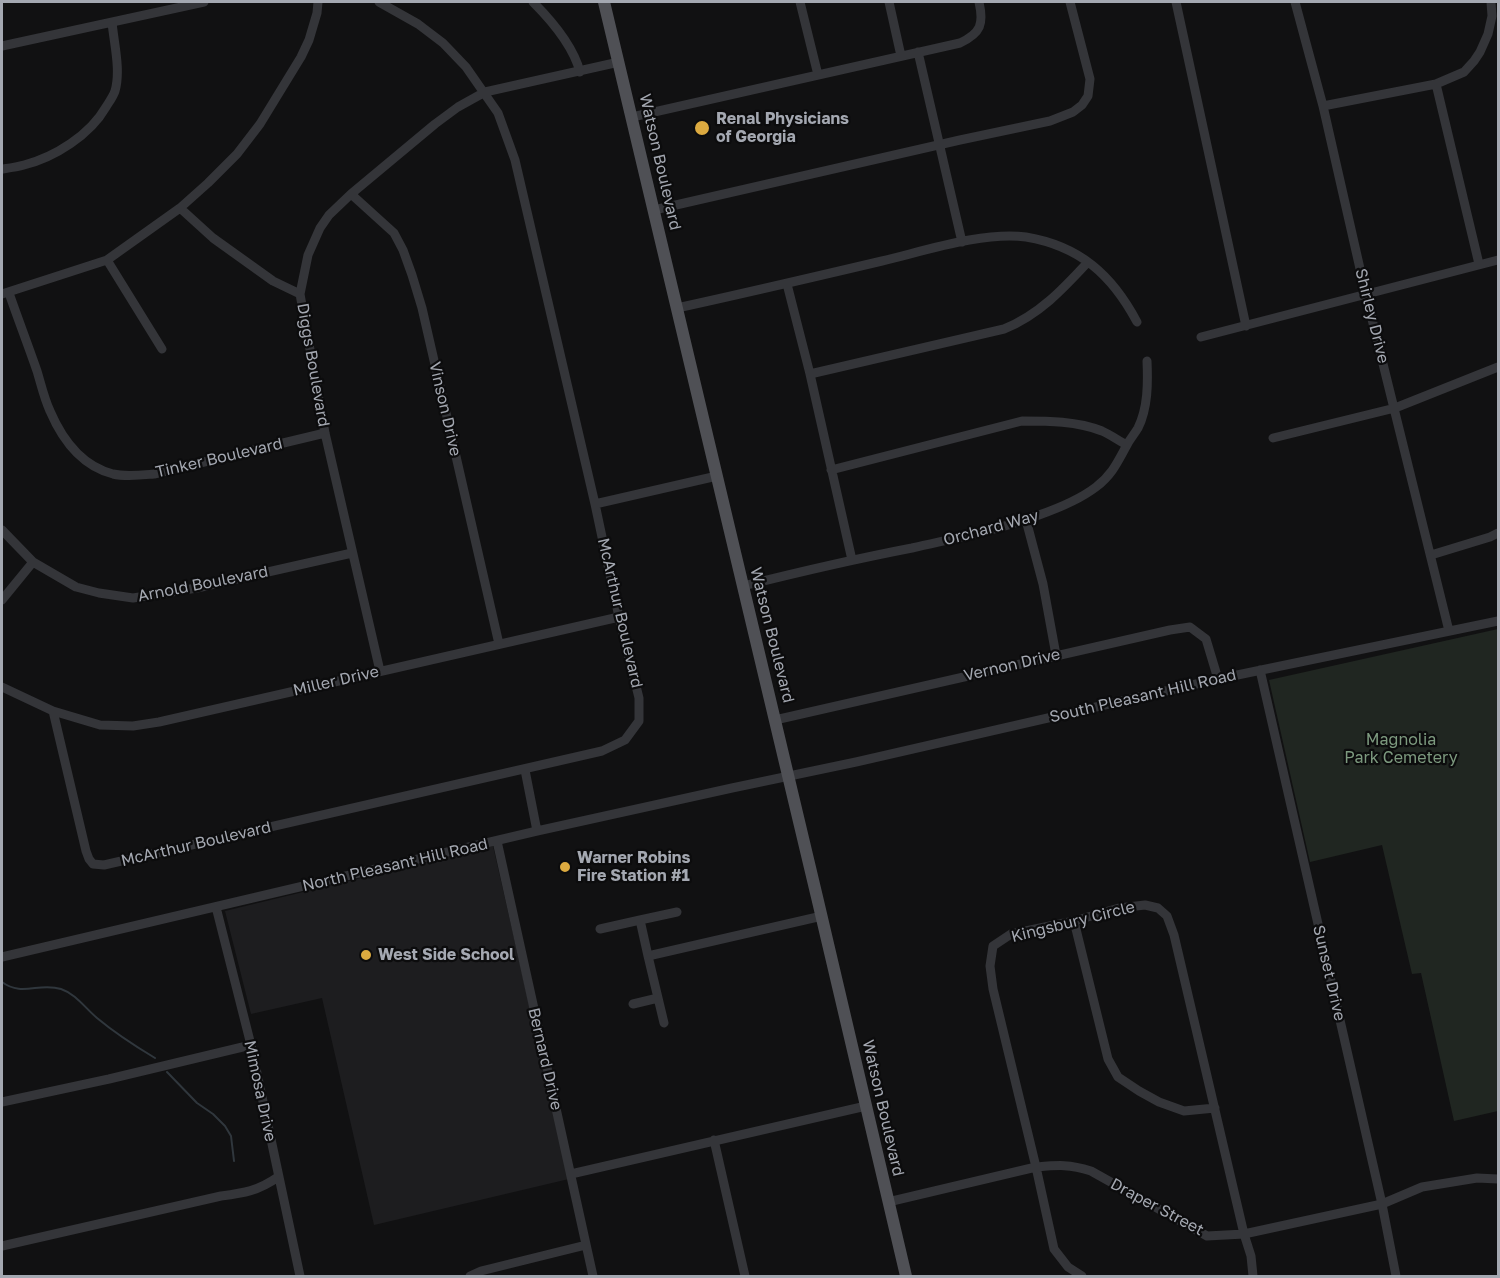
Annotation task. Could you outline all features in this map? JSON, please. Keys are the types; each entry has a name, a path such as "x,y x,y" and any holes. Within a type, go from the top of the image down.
{"main road":[{"name":"Watson Boulevard","path":"604,2 906,1276"}],"street":[{"path":"2,46 204,2"},
{"path":"5,294 107,260 180,208 208,183 237,154 260,124 302,57 315,22 318,2"},
{"name":"McArthur Boulevard","path":"53,711 86,851 93,864 104,865 602,752 625,740 639,721 639,698 515,160 498,113 466,67 443,42 418,24 379,2"},
{"path":"533,2 567,42 577,58 580,72"},
{"path":"800,2 818,75"},
{"path":"889,2 901,56"},
{"path":"632,117 960,43 975,35 980,26 982,16 979,2"},
{"path":"654,210 1050,121 1073,112 1088,96 1090,79 1070,2"},
{"path":"1176,2 1246,326"},
{"name":"Shirley Drive","path":"1295,2 1323,106 1366,295 1449,631"},
{"path":"1323,106 1436,84 1464,72 1480,52 1488,34 1492,16 1491,2"},
{"path":"2,169 26,165 45,158 72,142 102,116 115,92 118,73 112,22"},
{"path":"918,52 962,242"},
{"name":"Diggs Boulevard","path":"380,671 325,433 300,294 308,255 320,228 329,215 435,124 458,108 485,93 619,62"},
{"path":"1436,84 1479,264"},
{"name":"Vinson Drive","path":"351,194 394,233 412,274 422,308 500,645"},
{"path":"180,208 213,238 273,280 300,294"},
{"path":"677,308 962,242 1007,236 1025,237 1060,246 1088,262 1116,287 1137,322"},
{"path":"107,260 162,350"},
{"path":"1201,337 1498,260"},
{"path":"810,374 1016,325 1032,316 1054,297 1088,262"},
{"path":"787,284 852,560"},
{"name":"Tinker Boulevard","path":"5,294 49,410 59,430 81,457 113,474 154,474 325,433"},
{"name":"Orchard Way","path":"743,586 986,532 1063,507 1097,486 1116,465 1138,428 1143,414 1148,380 1147,361"},
{"path":"1273,438 1395,408 1498,367"},
{"path":"831,470 1022,421 1075,424 1102,431 1127,445"},
{"path":"595,504 717,476"},
{"path":"1026,520 1043,584 1056,655"},
{"name":"Arnold Boulevard","path":"2,530 33,562 76,587 133,598 198,588 352,553"},
{"path":"1431,555 1498,533"},
{"path":"2,600 33,562"},
{"name":"Miller Drive","path":"53,711 100,725 133,726 159,722 619,617"},
{"name":"South Pleasant Hill Road","path":"789,776 1218,679 1498,621"},
{"name":"Vernon Drive","path":"776,720 1056,655 1190,627 1206,639 1218,679"},
{"name":"Sunset Drive","path":"1260,670 1382,1204 1396,1276"},
{"path":"2,687 53,711"},
{"path":"525,770 537,831"},
{"name":"North Pleasant Hill Road","path":"2,957 537,831 789,776"},
{"name":"Bernard Drive","path":"497,841 593,1276"},
{"name":"Kingsbury Circle","path":"1082,1276 1068,1267 1054,1249 993,989 990,966 993,946 1011,934 1074,921 1119,908 1145,905 1158,908 1167,916 1174,935 1251,1256 1253,1276"},
{"name":"Mimosa Drive","path":"216,907 251,1045 300,1276"},
{"path":"600,929 677,912"},
{"path":"648,956 822,916"},
{"path":"640,920 664,1023"},
{"path":"1074,921 1108,1059 1118,1077 1159,1102 1184,1111 1215,1108"},
{"path":"633,1004 658,999"},
{"path":"2,1102 251,1045"},
{"path":"571,1174 866,1106"},
{"path":"714,1140 745,1276"},
{"name":"Draper Street","path":"888,1202 1036,1167 1061,1164 1091,1172 1207,1236 1244,1234 1382,1204 1422,1187 1477,1178 1498,1179"},
{"path":"2,1246 221,1196 251,1192 278,1177"},
{"path":"470,1276 481,1271 586,1245"}],"shaded area":[{"path":"493,846 569,1179 374,1225 322,998 251,1014 225,911"}],"green space":[{"name":"Magnolia Park Cemetery","path":"1498,629 1498,1111 1454,1121 1421,973 1412,974 1382,845 1310,862 1269,680"}],"waterway":[{"path":"2,982 24,989 53,987 66,991 111,1029 155,1058"},
{"path":"167,1072 197,1103 225,1126 231,1136 234,1161"}],"place":[{"name":"Renal Physicians of Georgia","path":"702,128"},
{"name":"Warner Robins Fire Station #1","path":"565,867"},
{"name":"West Side School","path":"366,955"}]}
